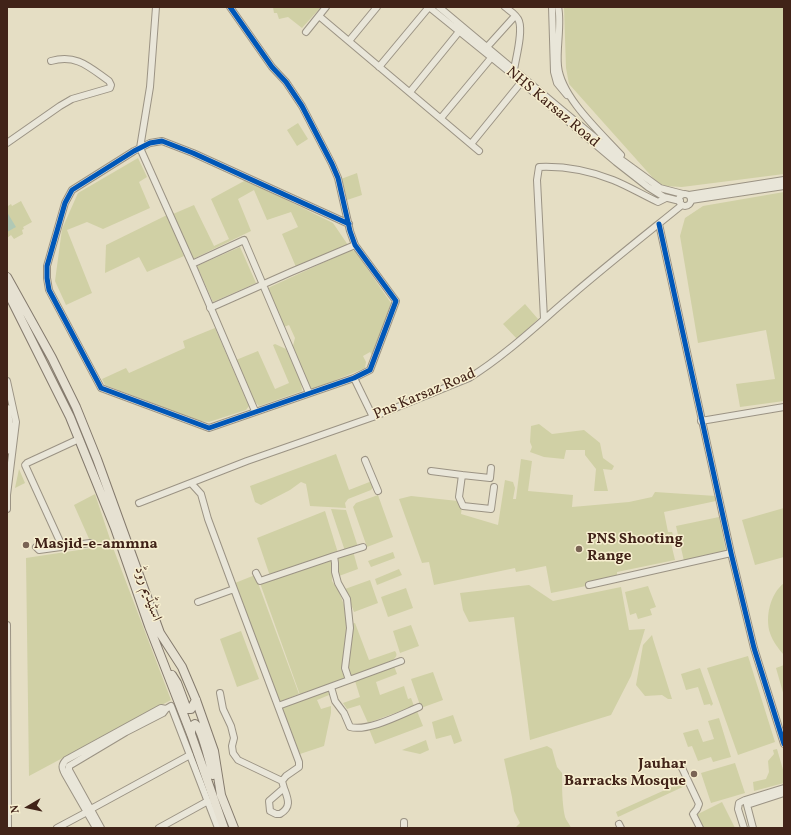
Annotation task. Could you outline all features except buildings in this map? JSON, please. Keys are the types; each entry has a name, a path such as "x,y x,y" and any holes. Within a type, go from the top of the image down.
{"main road":[{"name":"اسٹیڈیم روڈ","path":"7,277 52,358 76,407 97,459 160,633 182,667 196,700 214,751 221,795 234,828"},
{"name":"اسٹیڈیم روڈ","path":"7,291 70,417 115,528 163,662 172,706 191,734 224,828"},
{"path":"163,662 177,683 186,707 191,709 196,700"},
{"path":"191,734 191,727 195,724 198,726 201,733 214,780 221,795"}],"street":[{"path":"156,7 150,87 140,148 192,264 255,412"},
{"path":"230,7 272,67 286,82 302,106 338,178 355,245 396,301 370,370 354,378 209,428 101,388 49,290 47,278 47,266 65,203 72,190 140,148 150,143 162,141 194,153 349,224"},
{"path":"306,32 326,7"},
{"path":"348,41 377,7"},
{"path":"379,67 429,7"},
{"name":"NHS Karsaz Road","path":"429,7 462,29"},
{"name":"NHS Karsaz Road","path":"440,7 489,53 592,138 648,187 666,198 681,203"},
{"path":"505,7 519,21 520,33 514,70"},
{"path":"552,7 555,77 557,83 632,168"},
{"path":"558,7 557,64 561,78 571,99"},
{"path":"318,16 479,151"},
{"path":"441,118 515,16"},
{"path":"410,92 462,29"},
{"name":"NHS Karsaz Road","path":"489,53 514,70 523,81"},
{"path":"7,143 72,99 110,88 111,85 109,80 77,60 65,58 51,61"},
{"path":"471,144 523,81"},
{"name":"NHS Karsaz Road","path":"592,138 660,188 688,197 784,186"},
{"path":"544,319 537,180 539,167 580,171 612,180 658,202 666,198"},
{"name":"NHS Karsaz Road","path":"688,197 784,180"},
{"path":"681,203 680,197 688,197"},
{"name":"Pns Karsaz Road","path":"140,503 247,461 372,417 469,378 501,356 659,224 681,203 688,205 688,197"},
{"path":"659,224 731,554 754,648 784,744"},
{"path":"192,264 244,240 309,393"},
{"path":"210,308 262,284 355,245"},
{"path":"354,378 372,417"},
{"path":"7,381 16,422 7,495 7,509"},
{"path":"701,421 784,407"},
{"path":"7,408 10,424 7,451"},
{"path":"62,546 25,465 79,439"},
{"path":"366,460 378,491"},
{"path":"431,471 490,478 491,468"},
{"path":"462,475 459,497 463,506 491,509 494,487"},
{"path":"191,483 201,494 208,519 299,762 299,767 286,776 282,781"},
{"path":"36,547 39,550 90,543"},
{"path":"256,573 260,581 362,547"},
{"path":"589,585 731,554"},
{"path":"334,556 335,572 338,583 347,599 350,628 345,668 349,680"},
{"path":"198,602 234,588"},
{"path":"7,625 8,828"},
{"path":"278,706 401,661"},
{"path":"331,687 335,701 344,713 350,727 356,728 375,724 419,707"},
{"path":"220,693 223,709 231,726 234,738 232,746 233,753 238,760 282,781 284,788"},
{"path":"96,828 89,810 69,770 69,766 126,732 163,713 172,706 218,828"},
{"path":"58,828 190,755"},
{"path":"682,768 699,804 692,814 700,828"},
{"path":"744,828 738,809 739,802 784,788"},
{"path":"753,828 747,805 784,793"},
{"path":"159,828 208,801"},
{"path":"89,810 101,828"}],"shaded area":[{"path":"273,7 321,7 302,28 288,17 279,19 277,13 274,13"},
{"path":"564,7 784,7 784,174 682,187 664,186 653,178 569,84 566,68"},
{"path":"298,123 308,139 297,146 287,130"},
{"path":"138,158 147,177 139,182 150,208 103,229 87,222 67,230 92,293 66,305 55,281 62,229 78,193"},
{"path":"357,173 362,195 347,200 341,179"},
{"path":"246,180 333,223 348,245 296,267 282,234 298,227 291,212 267,220 254,190 238,199 251,231 193,259 173,214 194,205 214,246 229,239 211,199"},
{"path":"784,192 784,401 740,407 736,384 775,379 766,330 698,343 680,236 685,218 703,206"},
{"path":"21,201 32,222 23,227 23,234 14,239 11,235 7,238 7,204 8,206 11,204 12,206"},
{"path":"7,212 16,227 7,232"},
{"path":"167,215 184,256 147,272 139,257 105,273 106,245"},
{"path":"240,247 256,283 213,302 197,266"},
{"path":"351,250 355,251 391,303 373,357 370,352 363,356 366,362 365,368 311,390 293,346 295,338 289,325 284,327 268,289"},
{"path":"525,304 538,319 517,339 503,324"},
{"path":"215,328 249,406 246,410 209,422 199,421 105,385 102,379 126,368 129,373 185,348 183,341"},
{"path":"275,344 286,349 301,380 302,391 259,406 254,401 236,360 258,351 275,389 289,383 273,345"},
{"path":"539,424 552,434 584,430 600,443 603,458 614,466 612,470 603,469 608,491 594,491 596,469 585,455 585,450 566,450 564,459 544,457 530,452 532,447 530,442 531,426"},
{"path":"336,454 349,490 372,481 374,486 371,490 348,499 345,503 346,508 310,506 306,484 301,482 290,490 261,505 255,502 250,486"},
{"path":"521,459 532,461 528,491 573,495 572,507 629,502 652,497 655,492 716,496 716,501 664,512 668,532 672,532 674,538 670,539 675,560 617,572 617,576 586,582 586,586 551,593 546,566 516,572 515,568 434,585 429,562 422,563 399,499 411,496 458,501 462,506 461,514 498,525 505,480 513,482 515,488 513,499 516,499"},
{"path":"19,469 25,483 15,488"},
{"path":"95,494 112,545 171,700 29,776 26,558 92,548 74,505"},
{"path":"378,495 393,537 367,547 353,507 356,503"},
{"path":"784,508 784,557 755,565 742,520"},
{"path":"331,509 346,510 358,547 345,551"},
{"path":"325,511 338,553 270,576 257,538"},
{"path":"719,517 726,552 684,561 676,526"},
{"path":"353,551 358,569 339,576 335,557"},
{"path":"393,552 395,558 371,567 368,561"},
{"path":"334,557 332,581 339,591 348,621 348,644 342,665 345,679 300,695 260,583"},
{"path":"399,569 402,575 377,585 375,579"},
{"path":"255,575 299,694 279,702 235,583"},
{"path":"370,580 378,603 354,612 345,589"},
{"path":"784,583 784,655 771,636 768,620 772,599"},
{"path":"529,585 553,601 621,587 629,630 645,629 631,676 611,715 530,740 514,617 469,622 463,610 460,593"},
{"path":"648,586 656,607 650,609 652,615 638,619 636,613 630,615 625,592"},
{"path":"406,588 413,608 388,617 381,597"},
{"path":"355,623 369,660 395,651 396,657 393,660 351,677 346,666 351,624"},
{"path":"411,625 419,646 400,653 393,631"},
{"path":"241,631 259,679 237,687 220,639"},
{"path":"652,635 672,699 668,699 662,695 645,696 636,685 643,645"},
{"path":"748,656 775,742 738,755 707,668"},
{"path":"784,665 784,696 776,668"},
{"path":"394,666 397,674 376,682 380,695 404,686 408,699 411,698 414,706 368,723 360,705 347,709 343,703 360,697 355,681"},
{"path":"700,668 713,704 711,706 710,704 704,705 698,687 686,690 681,674"},
{"path":"433,672 443,700 421,708 411,679"},
{"path":"328,690 329,695 317,700 321,709 331,706 331,713 324,746 300,754 281,707"},
{"path":"417,711 423,726 375,744 369,729"},
{"path":"453,715 462,741 454,744 451,735 436,739 432,722"},
{"path":"719,718 731,757 713,762 711,757 698,761 692,746 688,747 683,733 698,729 703,742 714,739 708,721"},
{"path":"426,740 429,750 420,754 402,750"},
{"path":"547,746 552,749 557,767 562,773 564,812 571,828 515,828 520,823 514,811 504,759"},
{"path":"777,749 784,773 784,783 754,791 753,782 766,779 769,772 768,761 774,754 773,750"},
{"path":"735,763 745,793 711,803 701,773"},
{"path":"685,781 687,785 618,817 616,812"},
{"path":"722,802 735,828 703,828 696,815"}],"cycle path":[{"path":"230,7 272,67 286,82 302,106 338,178 350,231 355,245 396,301 370,370 354,378 209,428 101,388 49,290 47,278 47,266 65,203 72,190 134,151 150,143 162,141 193,153 349,224"},
{"path":"659,224 731,553 754,648 784,744"}],"place":[{"name":"Masjid-e-ammna","path":"26,545"},
{"name":"PNS Shooting Range","path":"579,549"},
{"name":"Jauhar Barracks Mosque","path":"694,774"}]}
